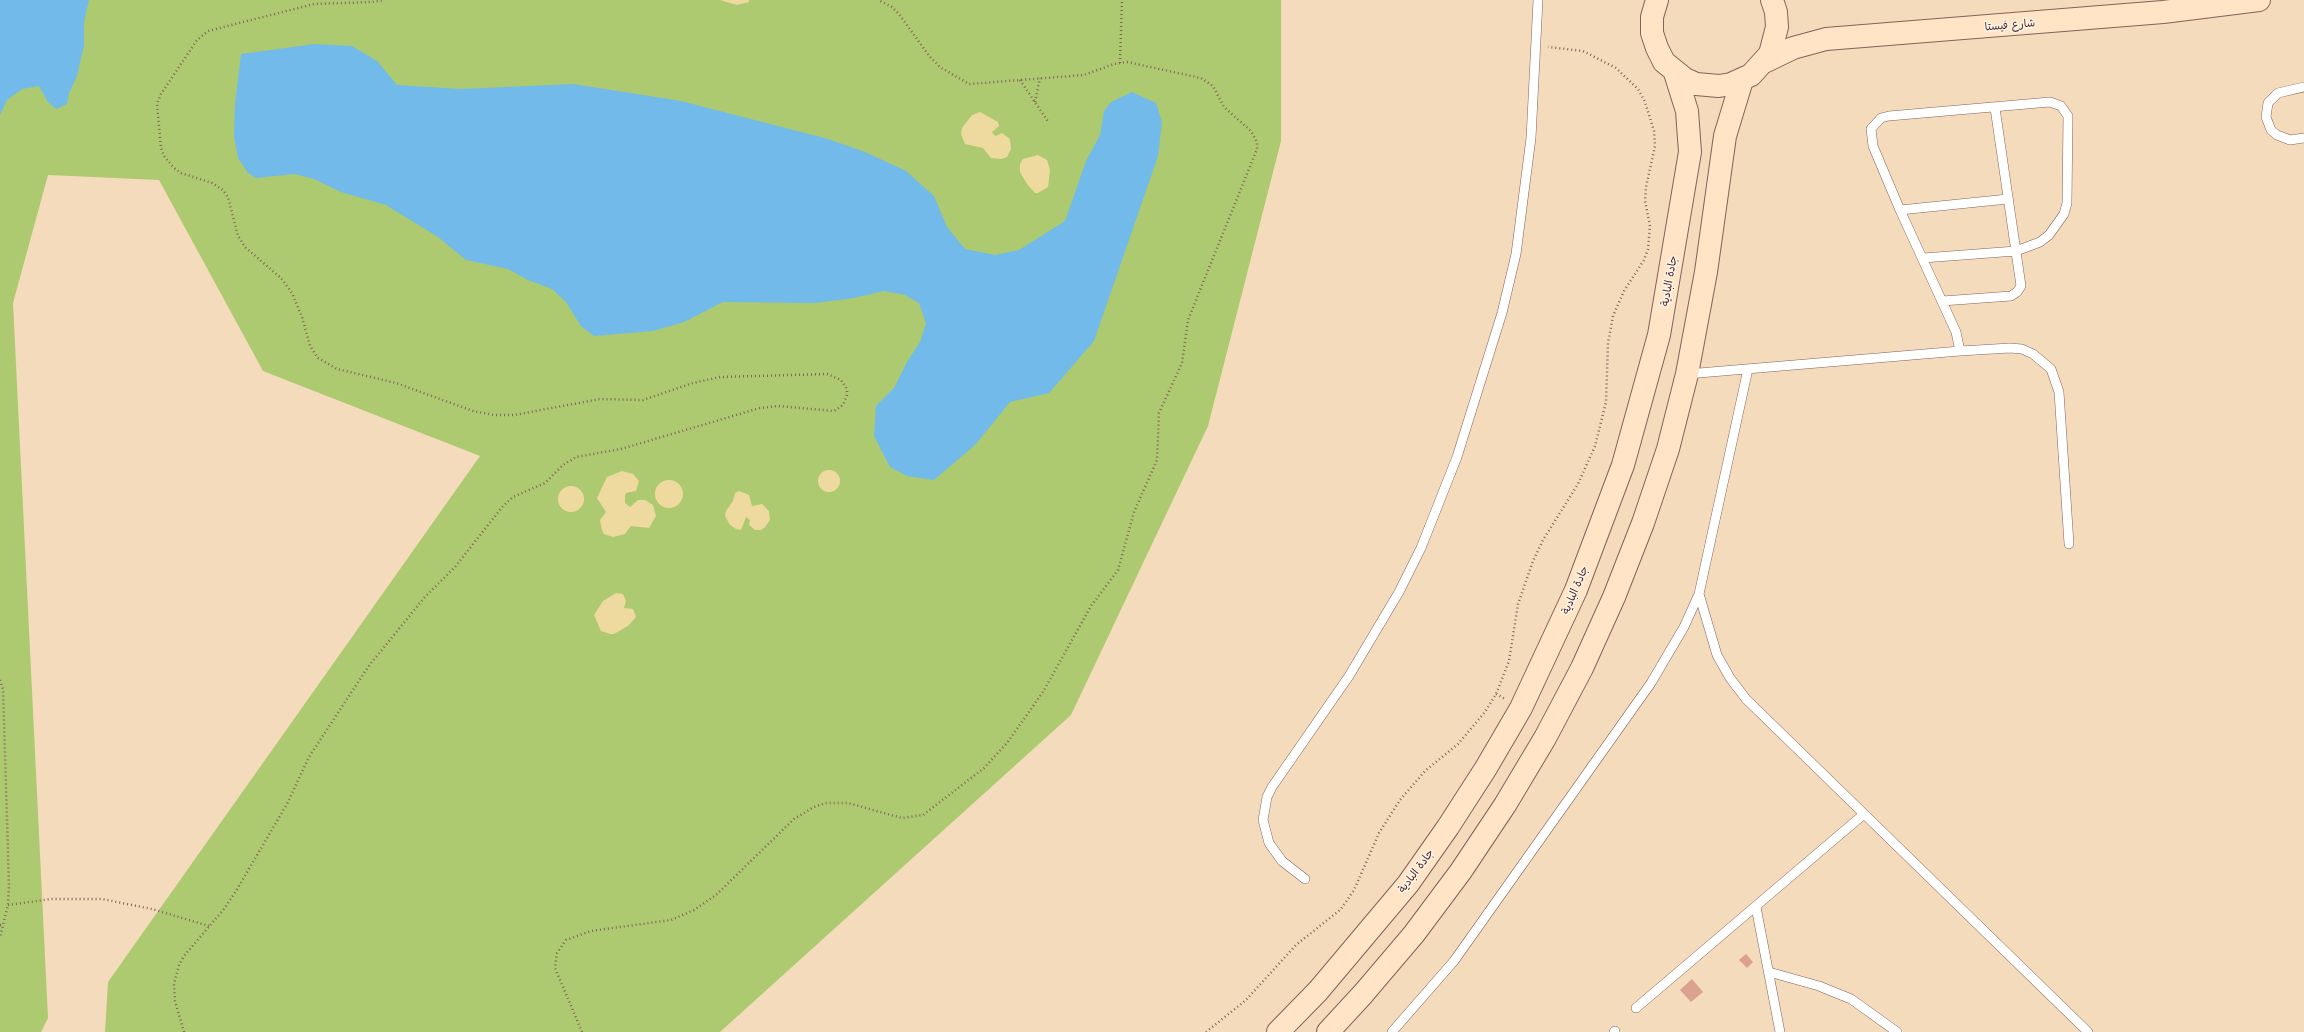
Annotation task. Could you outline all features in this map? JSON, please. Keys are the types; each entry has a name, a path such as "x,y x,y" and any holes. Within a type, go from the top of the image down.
{"street":[{"path":"1657,0 1652,17 1652,33 1664,62 1675,73 1696,84 1708,86 1719,86 1742,80 1754,72 1764,62 1775,40 1777,27 1776,12 1772,0"},
{"name":"شارع فيستا","path":"1764,62 1793,48 1826,39 2163,12 2259,0"},
{"name":"جادة البادية","path":"1278,1032 1318,991 1408,884 1448,827 1486,768 1521,708 1576,590 1623,465 1659,335 1690,152 1687,111 1675,73"},
{"path":"1328,1032 1364,994 1414,934 1456,877 1505,805 1545,738 1592,647 1643,523 1668,449 1686,374 1705,279 1725,136 1742,80"}],"lane":[{"path":"1305,879 1282,861 1269,843 1263,820 1267,797 1272,786 1349,676 1399,592 1426,535 1457,457 1502,313 1516,254 1531,138 1537,48 1538,0"},
{"path":"2304,87 2278,93 2272,97 2266,110 2268,124 2277,135 2290,140 2304,138"},
{"path":"1923,258 2016,251 2028,248 2049,235 2064,214 2067,203 2068,116 2061,106 2050,102 1995,108 1889,116 1876,123 1870,137 1900,210 1956,332 1960,351"},
{"path":"1942,301 2014,295 2020,290 2021,282 1995,108"},
{"path":"1900,210 2008,199"},
{"path":"1686,374 1960,351 2022,349 2038,357 2051,370 2059,392 2069,544"},
{"path":"1392,1032 1454,961 1651,683 1684,627 1699,594 1748,369"},
{"path":"1699,594 1717,655 1730,678 1746,699 2088,1032"},
{"path":"1636,1008 1864,814"},
{"path":"1756,907 1780,1032"},
{"path":"1769,972 1819,986 1851,999 1897,1032"}],"path":[{"path":"184,1032 174,994 175,974 184,956 236,891 288,804 309,757 368,667 424,598 455,567 508,501 545,483 563,465 576,457 621,449 760,408 778,406 834,411 843,405 847,395 847,389 841,380 826,374 720,377 697,381 643,400 595,399 514,415 494,415 474,411 396,382 337,369 318,358 310,346 302,317 292,293 281,278 246,248 238,236 228,197 223,190 212,183 181,172 169,163 164,156 161,148 158,104 161,94 198,40 208,31 314,4 372,2 384,0"},
{"path":"582,1032 555,968 557,953 566,940 591,931 671,920 694,910 716,895 794,819 814,806 825,803 848,802 902,818 915,817 930,811 984,768 1007,743 1043,692 1091,606 1118,570 1134,512 1158,460 1158,413 1182,363 1188,320 1257,149 1257,142 1251,131 1224,107 1213,86 1206,80 1134,63 1120,63 1088,74 975,85 959,80 940,67 930,57 900,14 892,7 878,0"},
{"path":"1120,63 1122,0"},
{"path":"1206,1032 1246,1000 1296,945 1341,909 1354,890 1379,833 1400,800 1425,772 1458,744 1485,712 1496,694 1507,667 1518,604 1533,561 1543,540 1578,484 1595,446 1606,402 1608,343 1612,316 1624,291 1644,260 1648,249 1650,226 1646,201 1646,187 1654,146 1654,131 1651,116 1642,96 1628,78 1616,68 1583,51 1560,48 1537,48"},
{"path":"1035,102 1040,78"},
{"path":"1020,80 1049,123"},
{"path":"0,680 3,697 8,905 0,937"},
{"path":"8,905 51,899 102,899 152,909 209,926"}],"green space":[{"path":"0,0 1281,0 1281,141 1208,426 1071,715 720,1032 105,1032 108,982 480,456 263,371 159,180 48,175 13,303 48,1018 41,1032 0,1032"}],"sand":[{"path":"720,0 749,0 749,2 737,5"},
{"path":"980,112 998,122 999,126 992,132 993,134 996,136 1002,133 1010,139 1011,149 1007,157 1001,159 991,158 983,148 965,144 961,134 962,128 972,115"},
{"path":"1038,155 1047,160 1050,170 1048,187 1038,193 1035,193 1027,184 1020,172 1020,164 1023,159"},
{"path":"825,470 833,470 840,477 840,485 833,492 825,492 818,485 818,477"},
{"path":"622,471 633,474 639,481 636,491 626,493 625,503 630,507 638,500 645,500 653,505 656,516 649,528 631,526 625,534 613,537 604,534 602,530 600,520 606,512 597,498 607,477"},
{"path":"669,480 679,484 683,494 679,504 669,508 659,504 655,494 659,484"},
{"path":"571,486 580,490 584,499 580,508 571,512 562,508 558,499 562,490"},
{"path":"739,491 749,495 752,506 762,504 769,511 770,520 761,530 755,530 749,525 750,520 746,517 741,530 730,525 725,516 726,511 733,501 735,493"},
{"path":"616,593 623,594 626,601 624,608 633,609 636,617 628,626 614,634 610,634 601,631 594,615 603,601"}],"water":[{"path":"0,0 89,0 84,22 84,45 77,76 69,93 67,104 56,109 48,102 39,86 22,89 7,100 0,115"},
{"path":"315,44 352,46 377,61 397,85 461,89 573,84 681,101 828,139 865,152 906,171 934,196 947,227 965,249 995,255 1019,250 1065,221 1086,161 1100,135 1104,111 1111,102 1132,92 1156,103 1162,122 1158,156 1094,341 1049,393 1010,402 975,445 934,480 907,476 890,467 874,436 876,406 894,388 907,362 920,342 926,323 919,303 905,295 884,291 854,298 815,303 723,302 684,322 653,331 594,336 581,326 566,302 552,289 528,280 508,269 466,260 438,237 386,205 341,192 314,179 294,174 256,178 248,173 238,158 234,137 235,104 241,54"}],"building":[{"path":"1746,954 1753,962 1747,968 1739,960"},
{"path":"1692,979 1703,992 1691,1002 1680,990"}]}
